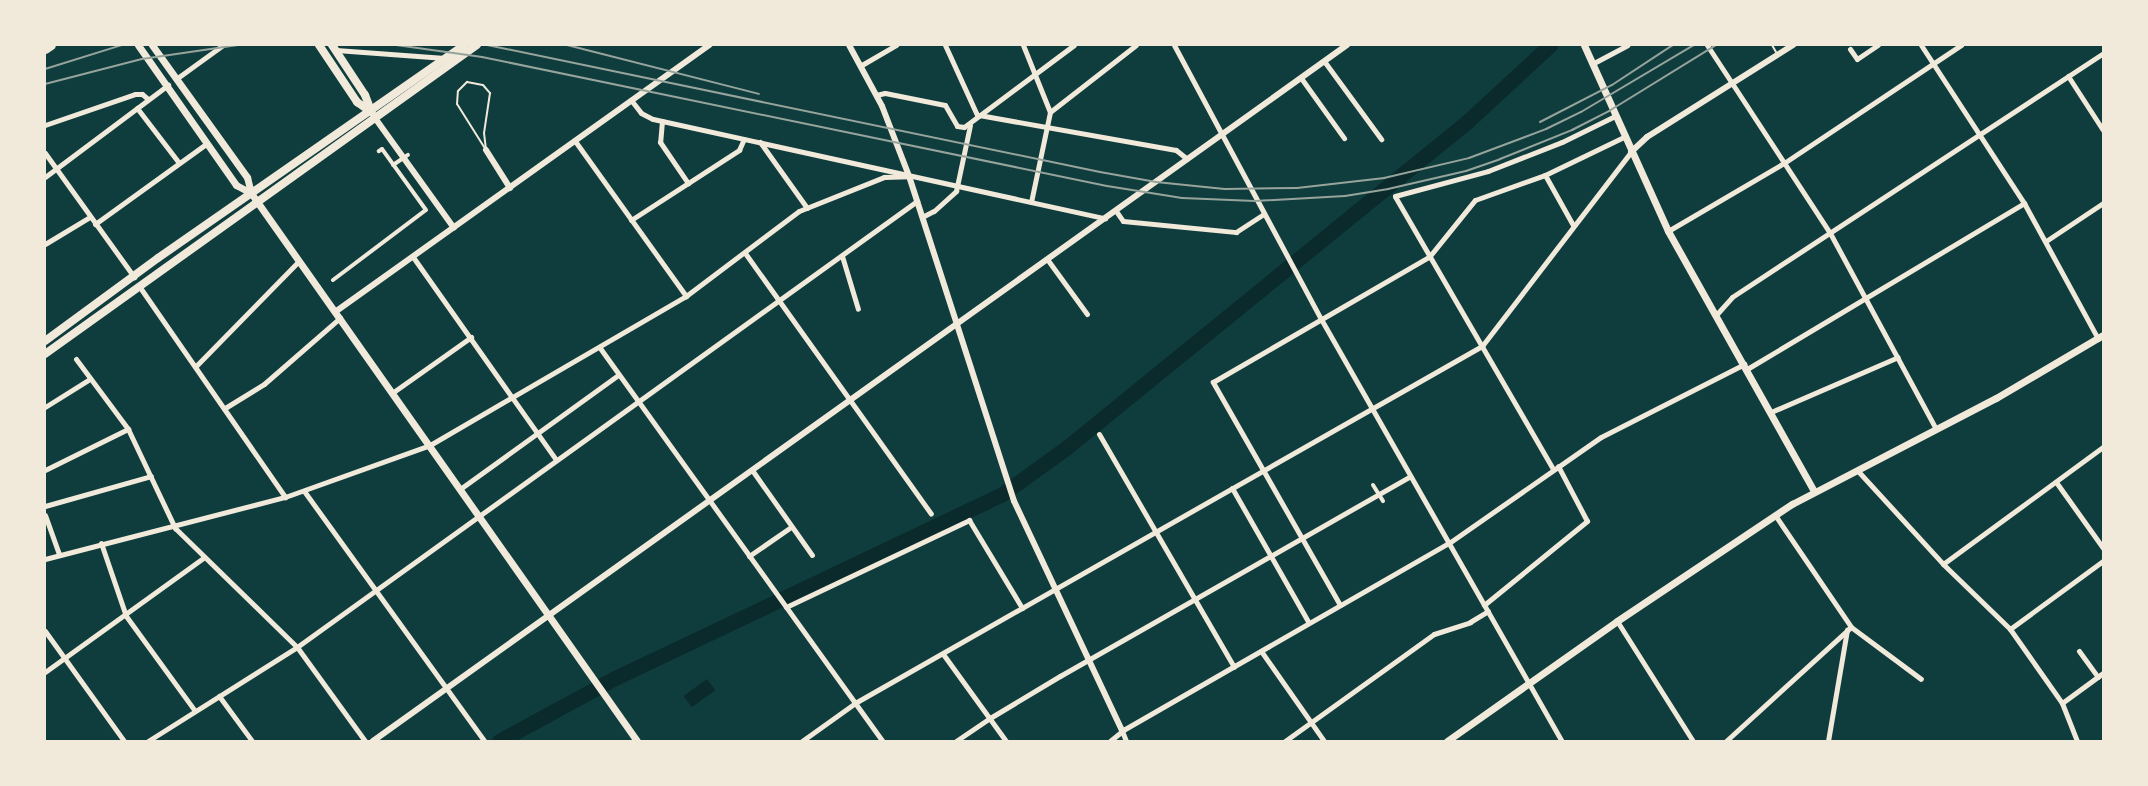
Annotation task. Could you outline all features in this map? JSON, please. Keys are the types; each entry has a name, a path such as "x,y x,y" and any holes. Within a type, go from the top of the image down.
{"highway":[{"path":"45,49 51,45"},
{"path":"45,354 257,202 464,45"},
{"path":"45,341 251,193 477,45"}],"main road":[{"path":"138,45 236,185 251,193"},
{"path":"152,45 247,177 251,193 257,202 637,741"},
{"path":"319,45 357,102 372,114"},
{"path":"1584,45 1668,231 1746,366 1814,491"},
{"path":"334,47 365,95 372,114"},
{"path":"1447,741 1617,621 1775,515 1814,491 1936,429 2100,337"}],"street":[{"path":"177,79 223,45"},
{"path":"225,408 264,384 338,315 413,257 709,45"},
{"path":"849,45 876,95 909,176 1006,481 1126,741"},
{"path":"861,66 896,45"},
{"path":"945,45 977,115"},
{"path":"1023,45 1050,112 1031,202"},
{"path":"922,217 934,211 958,188 970,125 977,115 1074,45"},
{"path":"1050,112 1136,45"},
{"path":"1174,45 1321,319 1562,741"},
{"path":"373,741 1347,45"},
{"path":"1592,64 1627,45"},
{"path":"1707,45 1830,233 1936,429"},
{"path":"802,741 855,703 1482,346 1631,152 1647,137 1793,45"},
{"path":"1850,49 1857,59 1878,45"},
{"path":"1921,45 2024,203 2100,337"},
{"path":"1668,231 1784,163 1961,45"},
{"path":"334,47 446,58"},
{"path":"1716,315 1732,297 2103,53"},
{"path":"1323,61 1381,139"},
{"path":"2067,76 2103,130"},
{"path":"1301,78 1344,138"},
{"path":"45,177 168,85"},
{"path":"876,95 885,93 945,105 957,126 970,125"},
{"path":"45,125 98,104 135,94 142,94 148,99"},
{"path":"631,100 644,115 662,121 958,188 1105,218"},
{"path":"137,108 179,163"},
{"path":"372,114 454,228"},
{"path":"977,115 986,114 1176,150 1187,159"},
{"path":"1286,741 1434,634 1470,622 1587,521 1395,196 1488,171 1562,142 1615,116"},
{"path":"662,121 660,142 688,183"},
{"path":"1340,604 1213,382 1429,257 1475,201 1545,176 1624,137"},
{"path":"631,220 739,150 744,138"},
{"path":"575,141 686,296"},
{"path":"760,142 807,208"},
{"path":"95,224 206,144"},
{"path":"333,280 426,210 382,149 379,151"},
{"path":"486,150 510,188"},
{"path":"45,153 134,277"},
{"path":"393,165 408,155"},
{"path":"45,559 285,497 429,445 600,348 686,296 745,253 770,231 807,208 884,177 909,176"},
{"path":"1545,176 1574,225"},
{"path":"148,741 297,647 917,201"},
{"path":"1110,741 1122,731 1449,543 1601,437 1746,366 2024,203"},
{"path":"2046,241 2103,203"},
{"path":"1116,211 1123,221 1236,232 1264,213"},
{"path":"45,244 90,217"},
{"path":"745,253 931,514"},
{"path":"842,256 858,309"},
{"path":"413,257 514,397 556,460"},
{"path":"1047,259 1087,314"},
{"path":"196,366 299,261"},
{"path":"139,286 285,497"},
{"path":"392,393 471,337"},
{"path":"600,348 882,741"},
{"path":"1771,412 1898,357"},
{"path":"76,359 128,429 174,524 203,558 297,647 365,741"},
{"path":"460,489 618,375"},
{"path":"45,407 90,379"},
{"path":"45,470 128,429"},
{"path":"1099,434 1234,667"},
{"path":"1943,564 2103,447"},
{"path":"752,470 812,555"},
{"path":"1857,470 1943,564 2010,629 2062,703 2077,741"},
{"path":"45,506 151,476"},
{"path":"957,741 990,718 1410,476"},
{"path":"2056,482 2103,548"},
{"path":"1373,485 1383,501"},
{"path":"1232,488 1308,623"},
{"path":"304,491 484,741"},
{"path":"45,515 59,554"},
{"path":"1775,515 1849,629 1921,679"},
{"path":"785,606 969,520 1022,608"},
{"path":"749,556 791,527"},
{"path":"100,543 126,616 195,711"},
{"path":"45,672 126,616 203,558"},
{"path":"2010,629 2103,561"},
{"path":"1617,621 1693,741"},
{"path":"1726,741 1849,629"},
{"path":"1828,741 1849,629"},
{"path":"45,631 124,741"},
{"path":"1261,651 1324,741"},
{"path":"2062,703 2100,675 2079,651"},
{"path":"943,654 1006,741"},
{"path":"219,696 252,741"}],"lane":[{"path":"1772,45 1778,55"},
{"path":"467,82 483,85 490,93 484,134 486,150 457,104 458,91 467,82"}],"water":[{"path":"707,679 715,690 692,707 684,696"}],"waterway":[{"path":"499,741 615,678 1001,495 1066,448 1468,121 1550,45"}],"railway":[{"path":"45,69 122,45"},
{"path":"45,84 142,59 238,45"},
{"path":"396,45 482,57 1107,186 1182,198 1255,201 1345,196 1388,189 1466,171 1572,130 1609,111 1716,45"},
{"path":"487,45 1100,172 1156,182 1225,189 1297,188 1384,178 1469,158 1546,129 1581,112 1694,45"},
{"path":"567,45 759,94"},
{"path":"1540,122 1612,85 1673,45"}]}
